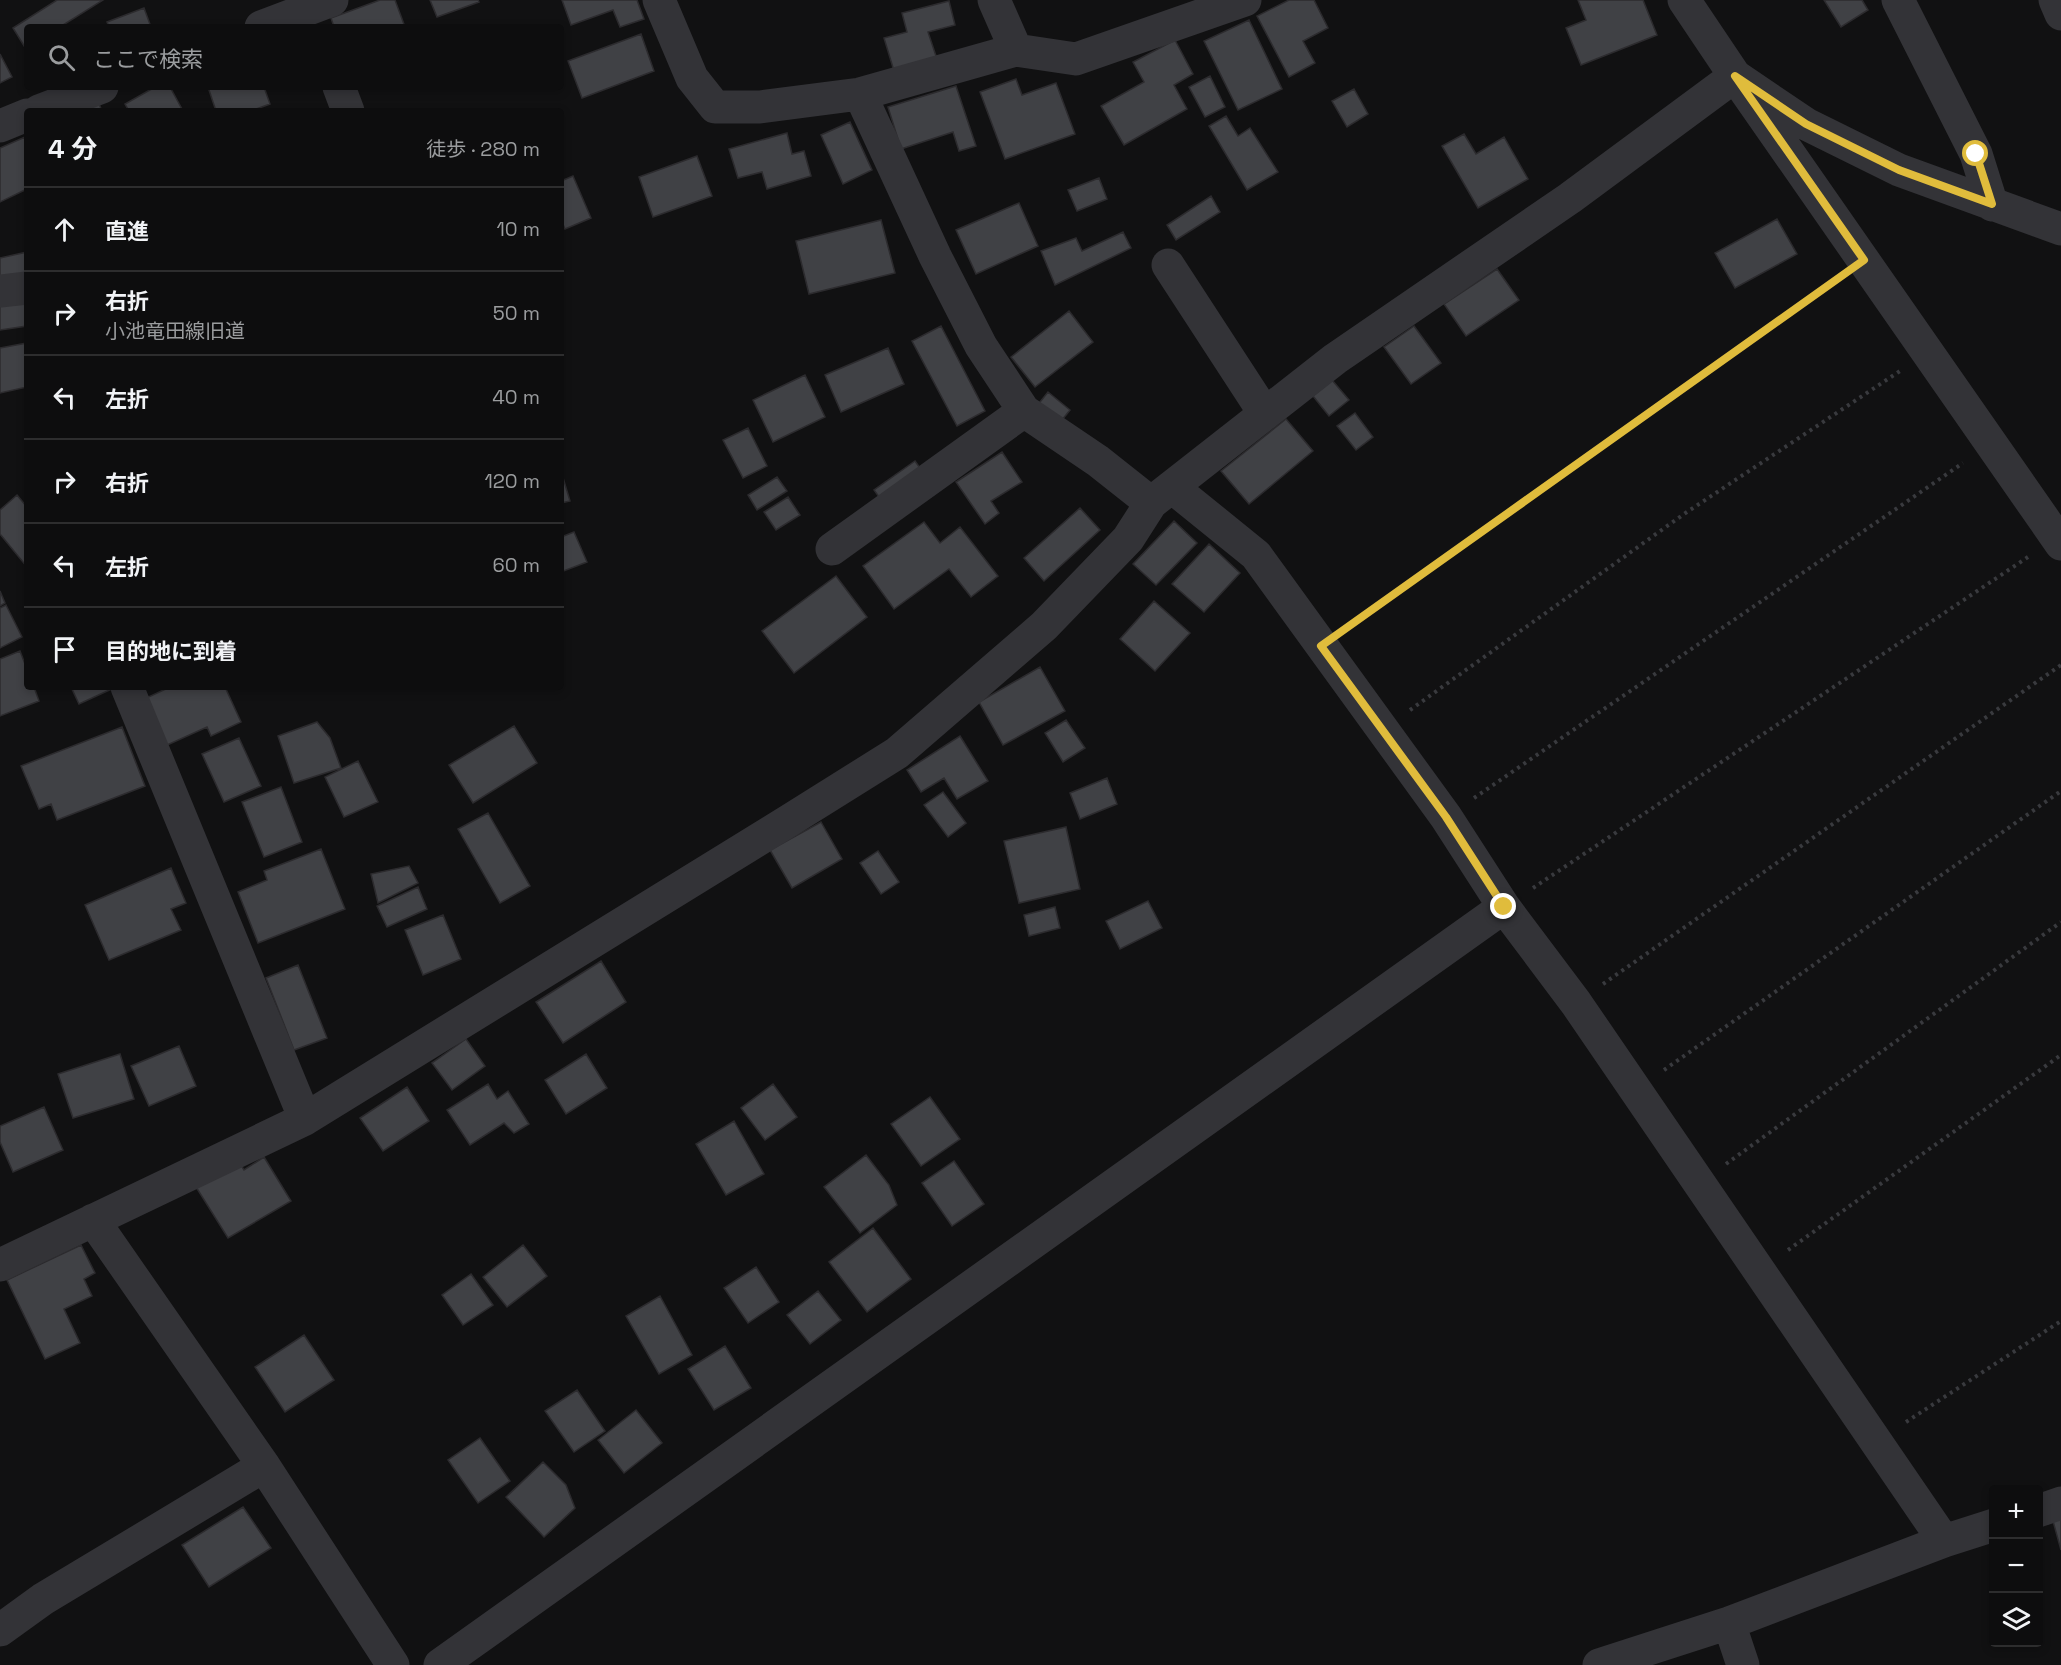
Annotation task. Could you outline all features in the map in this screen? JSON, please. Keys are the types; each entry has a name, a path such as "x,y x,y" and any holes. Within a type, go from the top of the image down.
{"street":[{"path":"658,0 692,78 715,107 760,107 860,94 1016,50 1076,59 1245,0"},
{"path":"994,0 1016,50"},
{"path":"1684,0 2059,541"},
{"path":"1898,0 1976,154 1992,204"},
{"path":"2055,0 2061,14"},
{"path":"273,24 319,12"},
{"path":"1735,76 1806,124 1899,170 2061,229"},
{"path":"0,1265 305,1119 897,753 1044,626 1128,539 1161,495 1335,359 1570,198 1735,76"},
{"path":"47,108 94,90"},
{"path":"340,90 347,108"},
{"path":"860,94 935,256 981,346 1024,411 1098,461 1161,495 1256,555 1446,817 1504,907 1576,1003 1944,1541"},
{"path":"0,126 24,117"},
{"path":"1168,265 1265,414"},
{"path":"0,291 24,288"},
{"path":"832,549 1024,411"},
{"path":"129,690 305,1119"},
{"path":"440,1665 1504,907"},
{"path":"93,1220 264,1466 393,1665"},
{"path":"0,1630 43,1599 264,1466"},
{"path":"2043,1509 2061,1503"},
{"path":"1599,1665 1729,1623 1944,1541 1989,1527"},
{"path":"1729,1623 1743,1665"}],"path":[{"path":"1321,646 1864,260"},
{"path":"1382,730 1684,514 1928,353"},
{"path":"1446,817 1991,444"},
{"path":"1504,907 2059,541"},
{"path":"1576,1003 2061,665"},
{"path":"1635,1090 2061,791"},
{"path":"1699,1183 2061,922"},
{"path":"1759,1271 2061,1055"},
{"path":"1876,1442 2061,1321"}],"building":[{"path":"57,0 103,0 65,24 24,24 24,46 13,28"},
{"path":"380,0 395,0 404,24 333,24 331,18"},
{"path":"430,0 478,0 479,2 437,17"},
{"path":"562,0 637,0 644,19 620,27 613,10 571,25"},
{"path":"1289,0 1314,0 1328,28 1303,41 1315,63 1289,77 1257,16"},
{"path":"1578,0 1643,0 1657,35 1581,65 1566,28 1586,20"},
{"path":"1824,0 1862,0 1868,10 1841,27"},
{"path":"949,1 955,25 928,32 937,59 894,71 884,38 907,32 902,13"},
{"path":"144,8 150,24 108,24 107,22"},
{"path":"1249,20 1282,89 1238,110 1204,41"},
{"path":"641,34 654,71 582,98 568,61"},
{"path":"1175,40 1193,74 1174,85 1187,109 1124,145 1101,106 1144,82 1133,62"},
{"path":"0,54 12,77 0,83"},
{"path":"1210,76 1225,107 1205,117 1189,87"},
{"path":"1016,79 1022,95 1056,83 1075,134 1005,159 980,92"},
{"path":"956,86 976,146 959,151 953,132 901,149 888,107"},
{"path":"1354,89 1368,114 1347,127 1332,101"},
{"path":"150,90 172,90 181,108 127,108 125,104"},
{"path":"209,90 265,90 270,104 259,108 215,108"},
{"path":"97,99 101,108 76,108"},
{"path":"1226,116 1238,136 1250,128 1278,172 1247,190 1209,126"},
{"path":"850,122 872,170 843,184 821,135"},
{"path":"787,133 792,154 804,151 811,176 767,189 762,172 738,178 729,149"},
{"path":"1464,134 1476,154 1504,137 1528,179 1478,208 1442,146"},
{"path":"24,137 24,190 0,202 0,148"},
{"path":"697,156 712,196 653,217 639,177"},
{"path":"573,176 591,218 565,229 564,227 564,180"},
{"path":"1099,178 1107,199 1077,211 1068,190"},
{"path":"1211,196 1220,212 1176,240 1167,225"},
{"path":"1019,203 1038,246 976,274 956,230"},
{"path":"1777,219 1797,254 1735,288 1715,253"},
{"path":"881,220 895,273 809,294 796,241"},
{"path":"1123,232 1131,248 1055,285 1041,251 1076,238 1082,251"},
{"path":"24,253 24,277 0,282 0,258"},
{"path":"1497,269 1519,300 1466,336 1444,304"},
{"path":"24,302 24,326 0,330 0,305"},
{"path":"1069,311 1093,342 1035,387 1011,357"},
{"path":"941,326 985,411 957,426 912,341"},
{"path":"1414,326 1441,363 1411,384 1384,347"},
{"path":"24,344 24,388 0,393 0,348"},
{"path":"888,348 904,384 841,412 825,375"},
{"path":"805,375 825,417 773,442 753,400"},
{"path":"1332,380 1349,400 1329,416 1313,396"},
{"path":"1048,392 1070,410 1058,425 1036,407"},
{"path":"1355,413 1373,437 1356,450 1337,426"},
{"path":"1286,419 1313,451 1249,504 1221,471"},
{"path":"748,428 767,466 743,478 723,440"},
{"path":"1002,452 1022,482 991,501 999,513 985,524 956,482"},
{"path":"915,461 925,475 884,504 874,490"},
{"path":"777,477 787,491 757,510 748,495"},
{"path":"564,481 570,501 564,502"},
{"path":"17,495 24,503 24,563 0,534 0,510"},
{"path":"788,497 800,515 776,530 764,512"},
{"path":"1080,508 1100,530 1044,581 1024,558"},
{"path":"1174,521 1197,543 1156,585 1133,564"},
{"path":"924,522 940,543 960,527 998,576 971,597 949,569 894,609 863,566"},
{"path":"574,532 587,562 564,571 564,536"},
{"path":"1209,544 1240,573 1204,612 1172,584"},
{"path":"836,576 867,617 794,673 762,631"},
{"path":"0,591 5,603 0,606"},
{"path":"1154,601 1190,633 1155,671 1120,639"},
{"path":"6,605 22,637 0,648 0,608"},
{"path":"20,651 24,661 24,690 35,690 39,701 0,716 0,659"},
{"path":"1040,667 1065,711 1003,745 979,702"},
{"path":"72,690 109,690 79,704"},
{"path":"164,690 226,690 241,722 211,736 207,727 165,746 144,699"},
{"path":"1066,720 1085,748 1063,762 1045,733"},
{"path":"317,722 330,738 341,768 294,783 278,736"},
{"path":"514,726 537,763 473,803 449,765"},
{"path":"122,727 145,786 57,820 51,804 39,809 21,766"},
{"path":"960,736 988,781 957,799 944,778 921,792 907,770"},
{"path":"239,738 261,786 224,802 202,754"},
{"path":"358,761 378,802 344,817 325,777"},
{"path":"1107,778 1117,804 1080,819 1070,793"},
{"path":"281,787 302,842 264,857 242,802"},
{"path":"943,792 966,823 948,837 924,805"},
{"path":"488,813 530,886 500,903 458,829"},
{"path":"821,822 842,859 792,888 770,850"},
{"path":"1066,827 1080,889 1019,903 1004,841"},
{"path":"321,849 345,909 258,943 238,892 267,880 264,871"},
{"path":"878,851 899,882 881,894 860,863"},
{"path":"409,866 418,883 378,903 371,874"},
{"path":"171,868 186,903 171,909 181,930 109,960 85,905"},
{"path":"418,887 427,909 387,927 377,906"},
{"path":"1148,901 1162,928 1120,949 1106,921"},
{"path":"1055,907 1060,928 1029,936 1024,915"},
{"path":"443,915 461,959 423,975 405,930"},
{"path":"601,961 626,1002 563,1043 536,1002"},
{"path":"298,965 327,1038 294,1050 266,978"},
{"path":"466,1039 485,1066 452,1090 432,1063"},
{"path":"179,1046 196,1086 149,1106 131,1066"},
{"path":"120,1054 134,1099 73,1118 58,1074"},
{"path":"586,1054 607,1088 566,1114 545,1080"},
{"path":"488,1084 497,1099 508,1091 529,1124 514,1133 504,1123 470,1145 447,1110"},
{"path":"773,1084 797,1117 765,1140 741,1108"},
{"path":"407,1087 429,1121 383,1151 360,1118"},
{"path":"930,1097 960,1139 921,1166 891,1124"},
{"path":"44,1107 63,1150 13,1172 0,1142 0,1126"},
{"path":"734,1121 764,1174 726,1195 696,1144"},
{"path":"866,1155 889,1185 897,1205 860,1233 824,1187"},
{"path":"264,1157 291,1201 228,1238 196,1187 239,1162 244,1170"},
{"path":"954,1161 984,1204 952,1226 922,1183"},
{"path":"873,1228 911,1279 867,1312 829,1262"},
{"path":"81,1245 95,1273 84,1279 92,1296 64,1309 80,1343 45,1359 7,1280"},
{"path":"523,1245 547,1276 507,1307 483,1277"},
{"path":"756,1267 779,1302 748,1323 724,1288"},
{"path":"471,1274 493,1305 463,1325 442,1295"},
{"path":"818,1291 841,1320 810,1344 787,1315"},
{"path":"660,1296 692,1355 659,1374 626,1316"},
{"path":"304,1335 334,1380 285,1412 255,1367"},
{"path":"725,1346 751,1388 714,1410 688,1369"},
{"path":"577,1390 605,1431 574,1452 545,1411"},
{"path":"636,1410 662,1443 624,1473 598,1440"},
{"path":"480,1438 510,1481 478,1503 448,1460"},
{"path":"543,1462 566,1485 575,1508 544,1537 506,1497"},
{"path":"243,1507 271,1548 209,1587 182,1545"},
{"path":"2061,1519 2061,1550 2053,1521"}],"route":[{"path":"1504,907 1446,817 1321,646 1864,260 1735,76 1806,124 1899,170 1992,204 1976,154"}]}
